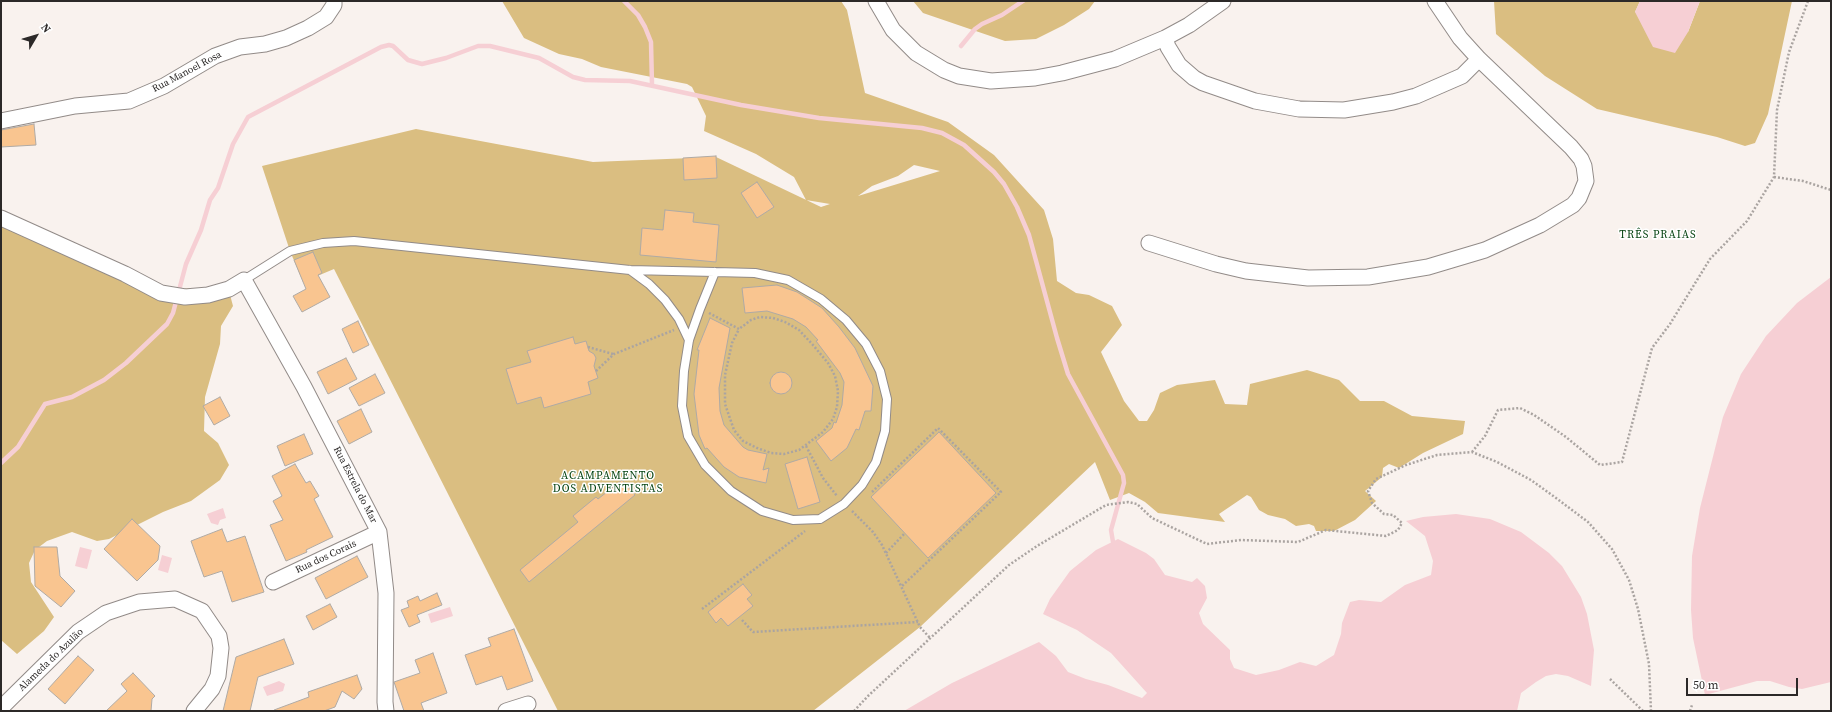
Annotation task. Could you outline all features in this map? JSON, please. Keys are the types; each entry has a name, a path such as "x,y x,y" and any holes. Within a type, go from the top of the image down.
{"street":[{"name":"Rua Manoel Rosa","path":"1,121 75,106 129,100 164,86 215,56 240,47 266,44 286,38 308,28 326,17 334,5 334,1"},
{"path":"876,1 894,30 916,53 944,70 959,76 986,81 1021,80 1069,72 1115,59 1165,38 1223,1"},
{"path":"1149,243 1216,264 1246,270 1308,278 1346,278 1398,273 1457,260 1513,239 1570,208 1579,198 1586,181 1584,166 1577,152 1479,60 1460,38 1435,1"},
{"path":"1165,38 1168,47 1179,65 1198,81 1255,101 1299,109 1344,110 1393,102 1416,96 1462,76 1479,60"},
{"path":"1,218 125,274 161,293 185,297 208,295 228,289 244,280"},
{"name":"Rua Estrela do Mar","path":"244,280 304,387 379,532 386,594 386,711"},
{"name":"Rua dos Corais","path":"273,582 379,532"},
{"name":"Alameda do Azulão","path":"1,708 78,632 106,613 139,602 175,599 202,612 219,636 221,648 218,676 212,689 194,711"},
{"path":"506,711 528,704"}],"lane":[{"path":"244,280 290,251 323,243 354,240 630,270 715,272 754,273 788,280 821,299 836,311 846,320 866,344 880,372 887,399 885,431 876,462 862,484 844,504 820,519 793,520 762,511 731,491 706,465 688,436 682,406 684,371 689,340 715,272"},
{"path":"630,270 649,284 665,300 683,327 689,340"}],"path":[{"path":"1472,452 1485,436 1498,410 1520,408 1534,415 1566,437 1600,465 1622,462 1652,348 1670,324 1710,259 1747,221 1774,177 1777,110 1789,52 1808,1"},
{"path":"1774,177 1803,181 1831,190"},
{"path":"700,309 739,329"},
{"path":"760,317 773,318 785,322 799,330 828,363 835,376 838,391 837,407 833,419 823,432 799,450 784,454 771,453 743,441 734,430 725,404 725,376 732,343 739,329 751,320 760,317"},
{"path":"596,371 614,354 683,327"},
{"path":"588,347 614,354"},
{"path":"870,494 938,428 1001,492 901,587"},
{"path":"806,446 823,478 834,493 873,532 886,553 918,622 930,638"},
{"path":"854,711 1008,566 1037,546 1106,505 1128,502 1138,504 1148,516 1207,544 1241,540 1298,542 1326,530 1386,536 1398,530 1402,523 1393,515 1384,514 1372,503 1368,491 1376,478 1406,465 1438,455 1472,452 1497,462 1530,480 1556,498 1588,522 1612,549 1629,580 1638,609 1649,664 1650,711"},
{"path":"852,511 858,505"},
{"path":"702,609 820,519"},
{"path":"886,553 905,533"},
{"path":"742,620 752,632 918,622"},
{"path":"1610,680 1643,711"},
{"path":"1690,711 1692,705"}],"shaded area":[{"path":"502,1 841,1 847,10 865,93 948,122 994,155 1044,210 1053,239 1057,281 1076,293 1089,295 1112,306 1122,325 1101,352 1124,401 1139,421 1147,421 1154,410 1160,393 1177,385 1215,380 1225,404 1247,405 1250,384 1307,370 1339,380 1360,401 1384,401 1412,416 1465,421 1463,434 1423,453 1399,468 1389,464 1383,468 1382,477 1365,491 1376,501 1355,520 1334,531 1316,531 1314,526 1309,524 1296,526 1285,519 1268,515 1259,510 1251,497 1247,495 1219,514 1225,522 1158,513 1145,502 1129,493 1110,500 1095,462 920,627 813,711 558,711 334,269 303,282 290,251 262,166 416,129 593,162 716,157 806,200 794,177 756,154 704,131 706,116 692,87 687,84 601,67 582,59 559,54 524,38","holes":["914,165 940,171 858,196 872,186 898,176","806,200 830,204 821,207"]},
{"path":"913,1 1095,1 1089,9 1064,25 1036,39 1005,41 923,13"},
{"path":"1494,1 1640,1 1635,12 1688,32 1700,1 1792,1 1768,114 1755,143 1745,146 1717,137 1597,109 1545,76 1496,34"},
{"path":"1640,1 1700,1 1688,32 1675,53 1653,47 1635,12"},
{"path":"1,221 153,292 192,288 229,291 233,306 221,326 220,344 205,397 204,431 218,443 229,465 220,480 191,501 163,512 109,539 97,541 72,532 47,541 35,550 29,563 31,582 54,617 44,631 17,654 1,640"},
{"path":"1831,277 1831,682 1802,689 1789,687 1770,681 1757,681 1705,695 1693,638 1691,610 1692,556 1700,508 1723,417 1741,374 1766,336 1797,303"},
{"path":"223,508 226,518 220,520 218,525 211,523 207,514"},
{"path":"1456,514 1490,519 1521,532 1549,553 1562,566 1581,597 1587,614 1594,650 1591,686 1568,676 1556,674 1546,676 1521,693 1517,711 904,711 952,683 1039,642 1056,656 1068,672 1142,698 1147,693 1111,653 1077,630 1043,614 1050,599 1070,571 1096,550 1118,539 1146,553 1154,559 1165,575 1192,582 1197,578 1205,586 1207,598 1199,613 1203,624 1230,650 1230,659 1234,668 1256,675 1279,670 1300,662 1316,666 1334,655 1341,634 1342,623 1350,602 1359,600 1381,602 1405,585 1431,575 1433,561 1425,536 1406,521 1423,517"},
{"path":"80,547 92,550 87,569 75,566"},
{"path":"162,555 172,558 168,573 158,570"},
{"path":"450,607 453,616 431,623 428,614"},
{"path":"279,681 285,684 283,691 267,696 263,687"}],"building":[{"path":"34,124 36,145 1,147 1,130"},
{"path":"716,156 717,178 684,180 683,158"},
{"path":"757,182 774,207 757,218 741,193"},
{"path":"665,210 694,213 693,222 719,225 716,262 640,255 642,228 663,230"},
{"path":"313,252 322,273 318,275 330,297 302,312 293,296 306,289 294,260"},
{"path":"777,285 797,292 822,308 855,348 873,386 871,411 865,411 859,430 856,429 847,448 831,461 816,441 832,428 834,422 836,423 842,405 844,382 840,373 816,341 818,340 806,327 793,319 767,311 745,313 742,288"},
{"path":"710,318 730,328 719,388 720,411 724,425 743,447 748,450 767,454 763,470 769,468 766,483 739,477 724,467 707,448 705,449 699,435 694,394 699,350 697,350"},
{"path":"358,321 369,345 353,353 342,329"},
{"path":"573,337 575,344 586,341 589,351 594,354 596,358 594,366 598,378 588,382 591,394 544,408 541,397 517,404 506,369 531,362 527,351"},
{"path":"346,358 357,379 328,394 317,372"},
{"path":"781,372 789,375 792,383 789,391 781,394 773,391 770,383 773,375"},
{"path":"375,374 385,393 359,406 349,388"},
{"path":"220,397 230,416 214,425 203,406"},
{"path":"361,409 372,432 349,444 337,421"},
{"path":"939,432 996,493 928,558 871,497"},
{"path":"304,434 313,454 285,466 277,446"},
{"path":"807,457 820,502 798,509 785,464"},
{"path":"295,464 306,483 310,481 319,496 314,499 333,537 306,550 307,552 286,561 270,525 283,520 273,501 282,496 272,476"},
{"path":"622,480 635,495 529,582 520,570 578,522 573,516 596,497 598,499"},
{"path":"132,519 160,546 158,560 137,581 104,549"},
{"path":"222,529 227,542 245,536 264,592 232,602 222,571 204,577 191,541"},
{"path":"34,547 57,547 60,576 75,591 61,607 35,586"},
{"path":"357,556 368,577 326,599 315,578"},
{"path":"743,584 752,595 747,599 753,606 728,626 721,618 716,623 708,612"},
{"path":"437,593 442,605 417,615 420,622 409,627 401,610 409,607 407,601 418,596 420,601"},
{"path":"330,604 337,617 313,630 306,616"},
{"path":"514,629 533,681 507,690 502,676 476,685 465,655 491,646 488,638"},
{"path":"284,639 294,664 258,677 250,711 223,711 236,657"},
{"path":"433,653 447,693 421,703 424,711 404,711 394,682 420,673 415,660"},
{"path":"78,656 94,670 65,704 48,689"},
{"path":"133,673 155,696 152,699 151,711 106,711 127,691 121,684"},
{"path":"357,675 362,689 354,699 342,691 335,707 324,711 274,710 309,697 308,692"}],"waterway":[{"path":"624,1 638,15 651,42 652,85"},
{"path":"961,46 975,29 982,24 1002,15 1023,1"},
{"path":"1,463 18,447 45,404 72,397 104,380 126,363 167,324 173,313 186,264 201,230 210,200 218,188 233,144 248,117 381,47 389,45 393,46 408,60 422,64 446,58 478,46 490,46 539,58 573,77 585,80 630,81 741,105 819,118 922,128 942,133 964,145 994,172 1004,184 1017,207 1029,235 1068,374 1123,475 1124,483 1111,530 1113,542"}],"district":[{"name":"TRÊS PRAIAS","path":"1658,235"},
{"name":"ACAMPAMENTO DOS ADVENTISTAS","path":"608,482"}]}
